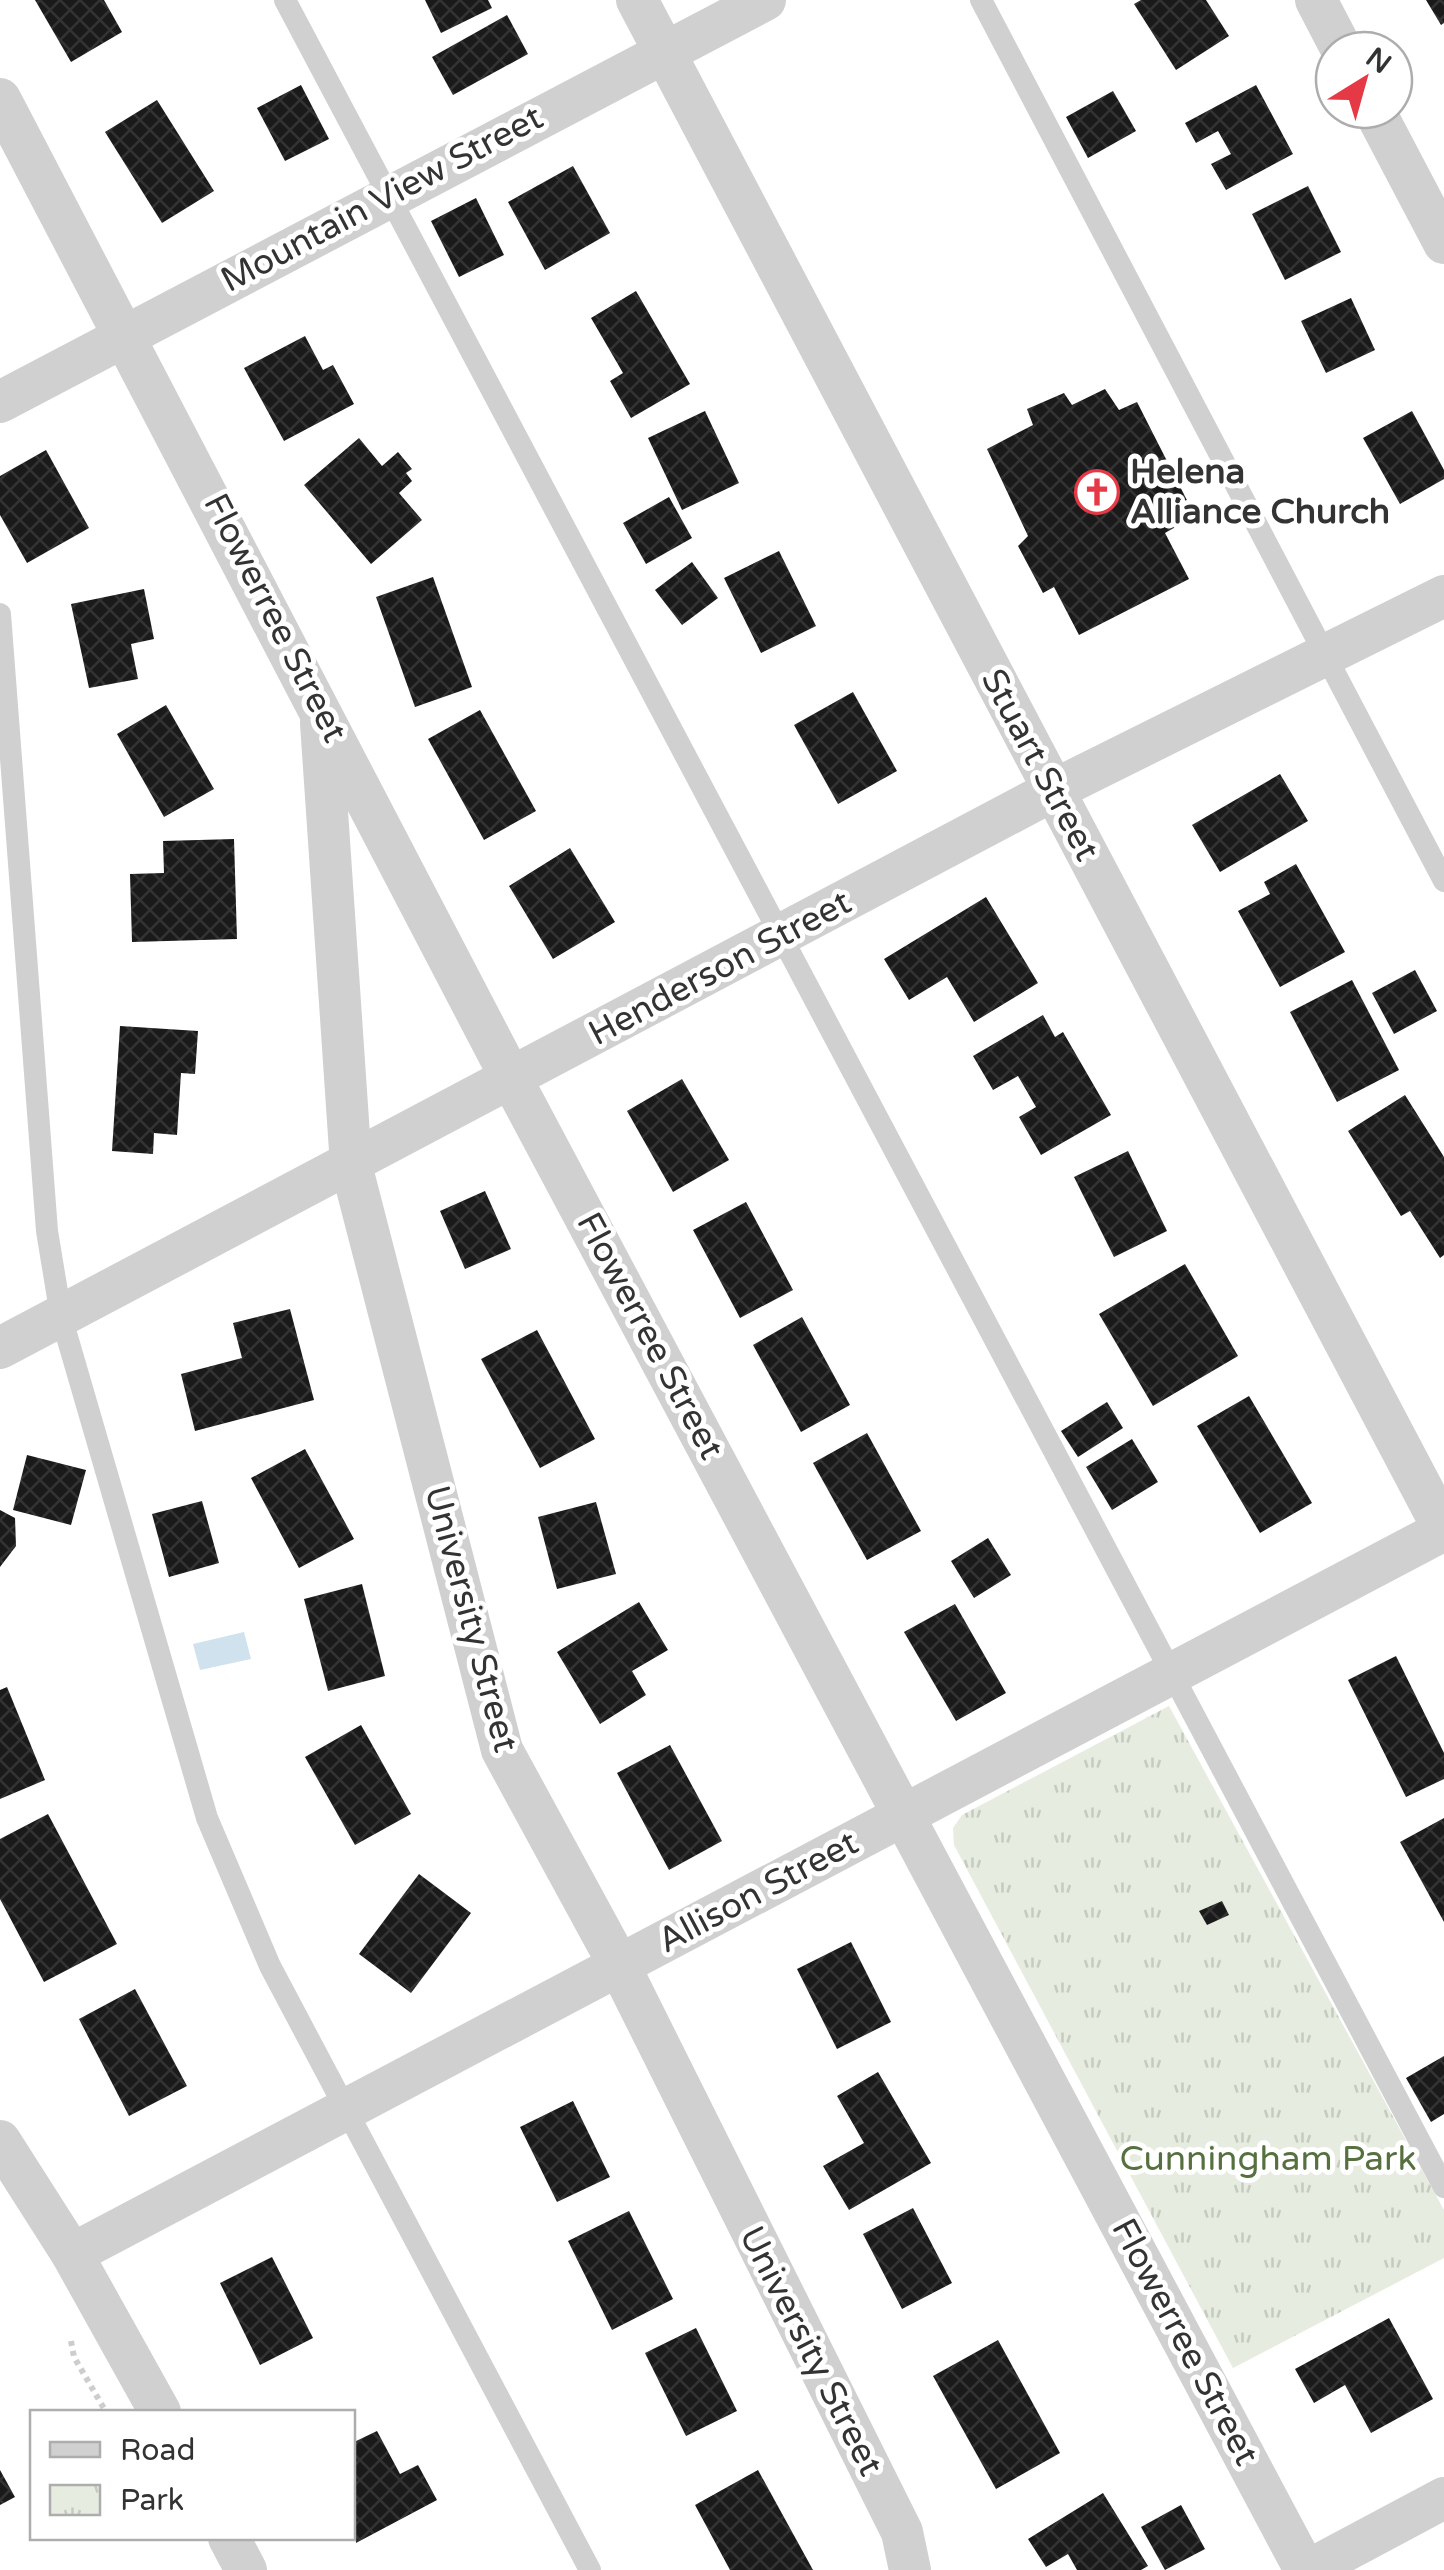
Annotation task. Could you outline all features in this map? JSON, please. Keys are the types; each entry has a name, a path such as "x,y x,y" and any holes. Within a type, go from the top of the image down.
{"street":[{"name":"Stuart Street","path":"637,0 1444,1530"},
{"name":"Mountain View Street","path":"0,402 765,0"},
{"path":"1316,0 1332,30"},
{"name":"Flowerree Street","path":"0,98 320,704 512,1080 1307,2570"},
{"path":"1384,130 1444,244"},
{"name":"Henderson Street","path":"0,1348 1054,790 1444,596"},
{"name":"University Street","path":"320,704 350,1165 502,1750 619,1965 902,2532 910,2570"},
{"name":"Allison Street","path":"72,2254 1444,1530"},
{"path":"0,2141 72,2254 159,2410"},
{"path":"1307,2570 1444,2498"},
{"path":"230,2540 246,2570"}],"lane":[{"path":"285,0 1444,2187"},
{"path":"981,0 1444,881"},
{"path":"0,614 47,1231 62,1316 208,1818 270,1966 590,2570"}],"green space":[{"name":"Cunningham Park","path":"1169,1706 1444,2210 1444,2258 1233,2368 954,1845 953,1828 962,1815"}],"water":[{"path":"244,1632 251,1659 200,1670 193,1644"}],"building":[{"path":"35,0 104,0 122,32 71,62"},
{"path":"425,0 488,0 492,8 441,33"},
{"path":"1141,0 1206,0 1229,36 1176,70 1134,4"},
{"path":"1426,0 1444,0 1444,23 1441,25"},
{"path":"507,15 528,54 453,95 432,57"},
{"path":"301,85 329,139 285,161 257,108"},
{"path":"1256,85 1293,154 1226,190 1211,164 1231,154 1218,131 1196,143 1185,123"},
{"path":"1113,91 1136,131 1088,158 1066,117"},
{"path":"157,100 214,191 162,223 105,132"},
{"path":"573,166 610,233 545,270 508,202"},
{"path":"1308,186 1341,252 1285,280 1252,214"},
{"path":"476,198 504,255 459,277 431,221"},
{"path":"636,291 690,384 631,418 610,381 623,373 591,318"},
{"path":"1351,298 1375,350 1326,373 1301,321"},
{"path":"305,336 323,370 333,365 354,404 284,441 244,368"},
{"path":"1105,389 1119,410 1137,402 1195,516 1165,533 1189,579 1079,635 1054,587 1043,593 1018,546 1028,536 987,449 1033,425 1027,409 1064,393 1072,405"},
{"path":"705,411 739,483 682,510 648,438"},
{"path":"1412,411 1444,470 1444,479 1400,504 1363,438"},
{"path":"359,438 382,466 398,452 412,469 406,473 412,481 399,493 422,520 371,564 304,485"},
{"path":"46,450 89,528 27,563 0,515 0,476"},
{"path":"669,497 692,538 646,564 623,523"},
{"path":"779,551 816,626 761,653 724,578"},
{"path":"692,562 718,598 682,625 655,590"},
{"path":"433,577 472,687 415,707 376,597"},
{"path":"144,589 154,639 131,644 138,679 89,688 71,604"},
{"path":"853,692 897,771 838,804 794,725"},
{"path":"166,705 214,789 164,817 117,734"},
{"path":"480,710 536,811 484,840 428,739"},
{"path":"1280,774 1308,821 1220,872 1192,825"},
{"path":"234,839 237,939 132,942 130,874 164,873 163,841"},
{"path":"570,848 615,922 553,959 509,886"},
{"path":"1296,864 1345,952 1280,987 1238,911 1270,894 1264,882"},
{"path":"986,897 1038,983 974,1022 947,977 909,1000 884,959"},
{"path":"1415,970 1437,1011 1394,1034 1372,993"},
{"path":"1352,980 1399,1070 1337,1102 1290,1012"},
{"path":"1043,1015 1055,1037 1063,1032 1111,1115 1041,1155 1019,1117 1036,1107 1018,1076 993,1090 973,1056"},
{"path":"120,1026 198,1031 195,1074 181,1073 177,1135 154,1133 153,1154 112,1151"},
{"path":"682,1079 729,1160 673,1192 627,1111"},
{"path":"1405,1095 1444,1157 1444,1255 1440,1258 1410,1211 1401,1216 1348,1131"},
{"path":"1128,1151 1167,1231 1114,1257 1074,1177"},
{"path":"485,1191 511,1249 465,1269 440,1211"},
{"path":"746,1202 793,1290 740,1318 693,1230"},
{"path":"1185,1264 1238,1356 1153,1406 1099,1314"},
{"path":"290,1309 314,1400 195,1431 181,1374 242,1358 233,1323"},
{"path":"802,1317 850,1405 801,1432 753,1345"},
{"path":"537,1330 595,1439 540,1468 481,1359"},
{"path":"1249,1396 1312,1503 1260,1533 1197,1426"},
{"path":"1107,1402 1123,1428 1078,1457 1061,1431"},
{"path":"867,1433 921,1531 867,1560 813,1463"},
{"path":"1132,1439 1158,1482 1112,1510 1086,1467"},
{"path":"305,1449 354,1539 299,1568 251,1478"},
{"path":"27,1455 86,1470 71,1525 13,1510"},
{"path":"202,1501 219,1563 169,1577 152,1514"},
{"path":"596,1502 616,1574 557,1589 538,1517"},
{"path":"0,1510 15,1518 16,1546 0,1567"},
{"path":"988,1538 1011,1575 974,1598 951,1561"},
{"path":"362,1584 385,1676 328,1691 304,1599"},
{"path":"639,1602 668,1650 632,1671 646,1695 600,1724 557,1652"},
{"path":"955,1604 1006,1693 956,1721 904,1632"},
{"path":"1396,1656 1444,1753 1444,1779 1406,1797 1348,1680"},
{"path":"7,1687 45,1780 0,1799 0,1690"},
{"path":"361,1725 411,1814 355,1845 305,1757"},
{"path":"670,1745 722,1841 669,1870 617,1773"},
{"path":"48,1814 117,1944 44,1982 0,1899 0,1839"},
{"path":"1444,1818 1444,1922 1400,1842"},
{"path":"419,1874 471,1913 411,1993 359,1954"},
{"path":"1222,1901 1229,1915 1207,1925 1199,1911"},
{"path":"851,1942 891,2022 837,2049 797,1969"},
{"path":"135,1989 187,2086 129,2116 79,2019"},
{"path":"1444,2056 1444,2114 1431,2122 1406,2078"},
{"path":"878,2072 931,2163 849,2210 823,2166 864,2143 837,2096"},
{"path":"573,2101 610,2177 557,2202 520,2127"},
{"path":"913,2208 952,2283 902,2309 863,2234"},
{"path":"629,2211 673,2299 612,2330 568,2241"},
{"path":"272,2257 313,2338 260,2365 220,2283"},
{"path":"1389,2318 1433,2399 1371,2433 1345,2385 1314,2403 1295,2369"},
{"path":"696,2328 737,2411 686,2436 645,2353"},
{"path":"998,2340 1060,2453 996,2489 933,2376"},
{"path":"377,2431 400,2474 418,2465 437,2500 356,2543 355,2518 355,2442"},
{"path":"0,2470 15,2497 0,2505"},
{"path":"758,2470 813,2570 730,2570 695,2505"},
{"path":"1103,2493 1148,2566 1141,2570 1077,2570 1068,2554 1046,2567 1028,2539"},
{"path":"1181,2505 1205,2549 1165,2570 1141,2527"}],"place":[{"name":"Helena Alliance Church","path":"1097,492"}]}
